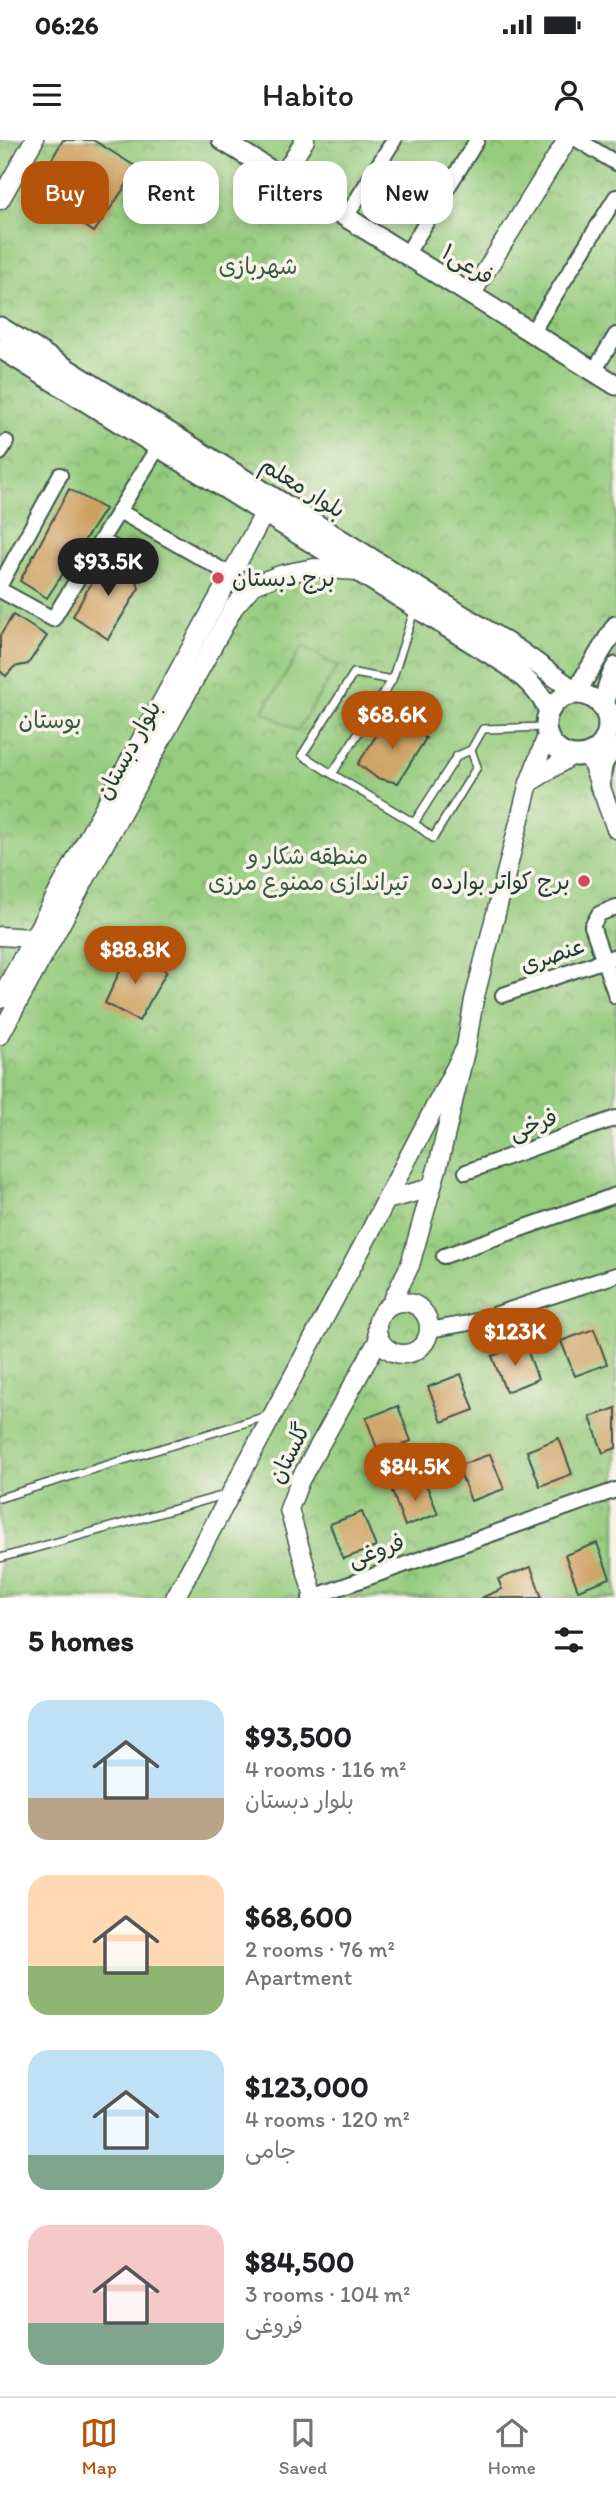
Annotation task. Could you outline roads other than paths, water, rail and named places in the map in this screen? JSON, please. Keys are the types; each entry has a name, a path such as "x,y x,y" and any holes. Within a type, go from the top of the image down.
{"main road":[{"name":"فرعی۱","path":"222,140 256,161"},
{"name":"فرعی۱","path":"347,218 616,385"},
{"name":"بلوار معلم","path":"0,327 269,505 357,571 508,665 532,683 542,696 547,725"},
{"name":"بلوار معلم","path":"0,348 158,447 269,505 517,650 576,692"},
{"path":"600,786 601,766 605,758 599,750 553,745 547,725 555,702 576,692 616,626"},
{"path":"599,750 608,731 610,712 607,687 616,667"},
{"path":"576,692 586,694 610,712"}],"street":[{"path":"0,200 34,140"},
{"path":"292,161 305,140"},
{"path":"347,215 394,140"},
{"path":"406,255 477,140"},
{"path":"471,295 567,140"},
{"path":"578,140 616,163"},
{"path":"532,332 616,197"},
{"path":"594,371 616,335"},
{"path":"60,475 0,587 53,620 158,447"},
{"name":"بلوار دبستان","path":"0,1035 40,943 269,505"},
{"path":"119,511 231,575"},
{"path":"101,540 146,566"},
{"name":"بلوار دبستان","path":"0,999 40,943 234,607 253,585 283,574 314,568 357,571"},
{"path":"391,1304 405,1301 418,1306 427,1316 429,1330 425,1343 414,1352 401,1354 388,1350 379,1339 376,1326 381,1313 391,1304 410,1265 440,1158 474,1000 529,783 547,725"},
{"path":"529,783 599,750 600,786 616,830"},
{"path":"616,907 599,914 592,926 610,959 616,996"},
{"path":"0,936 40,943"},
{"name":"عنصری","path":"503,995 610,959"},
{"path":"175,1598 466,1047"},
{"name":"فرخی","path":"466,1172 616,1118"},
{"path":"386,1200 431,1188"},
{"path":"444,1256 616,1195"},
{"path":"429,1330 469,1323 616,1275"},
{"name":"گلستان","path":"313,1597 289,1509 300,1480 379,1339"},
{"name":"فروغی","path":"313,1597 616,1490"}],"lane":[{"path":"332,774 392,680 415,607"},
{"path":"392,680 354,673 302,755 414,823 433,838 477,767 471,750"},
{"path":"414,823 457,756 471,750 483,729 547,725"},
{"path":"0,1499 274,1413"},
{"path":"0,1558 231,1493"}],"place":[{"name":"برج دبستان","path":"218,578"},
{"name":"برج کواتر بوارده","path":"584,881"}],"park label":[{"name":"شهربازی","path":"258,266"},
{"name":"بوستان","path":"50,720"},
{"name":"منطقه شکار و تیراندازی ممنوع مرزی","path":"308,869"}]}
